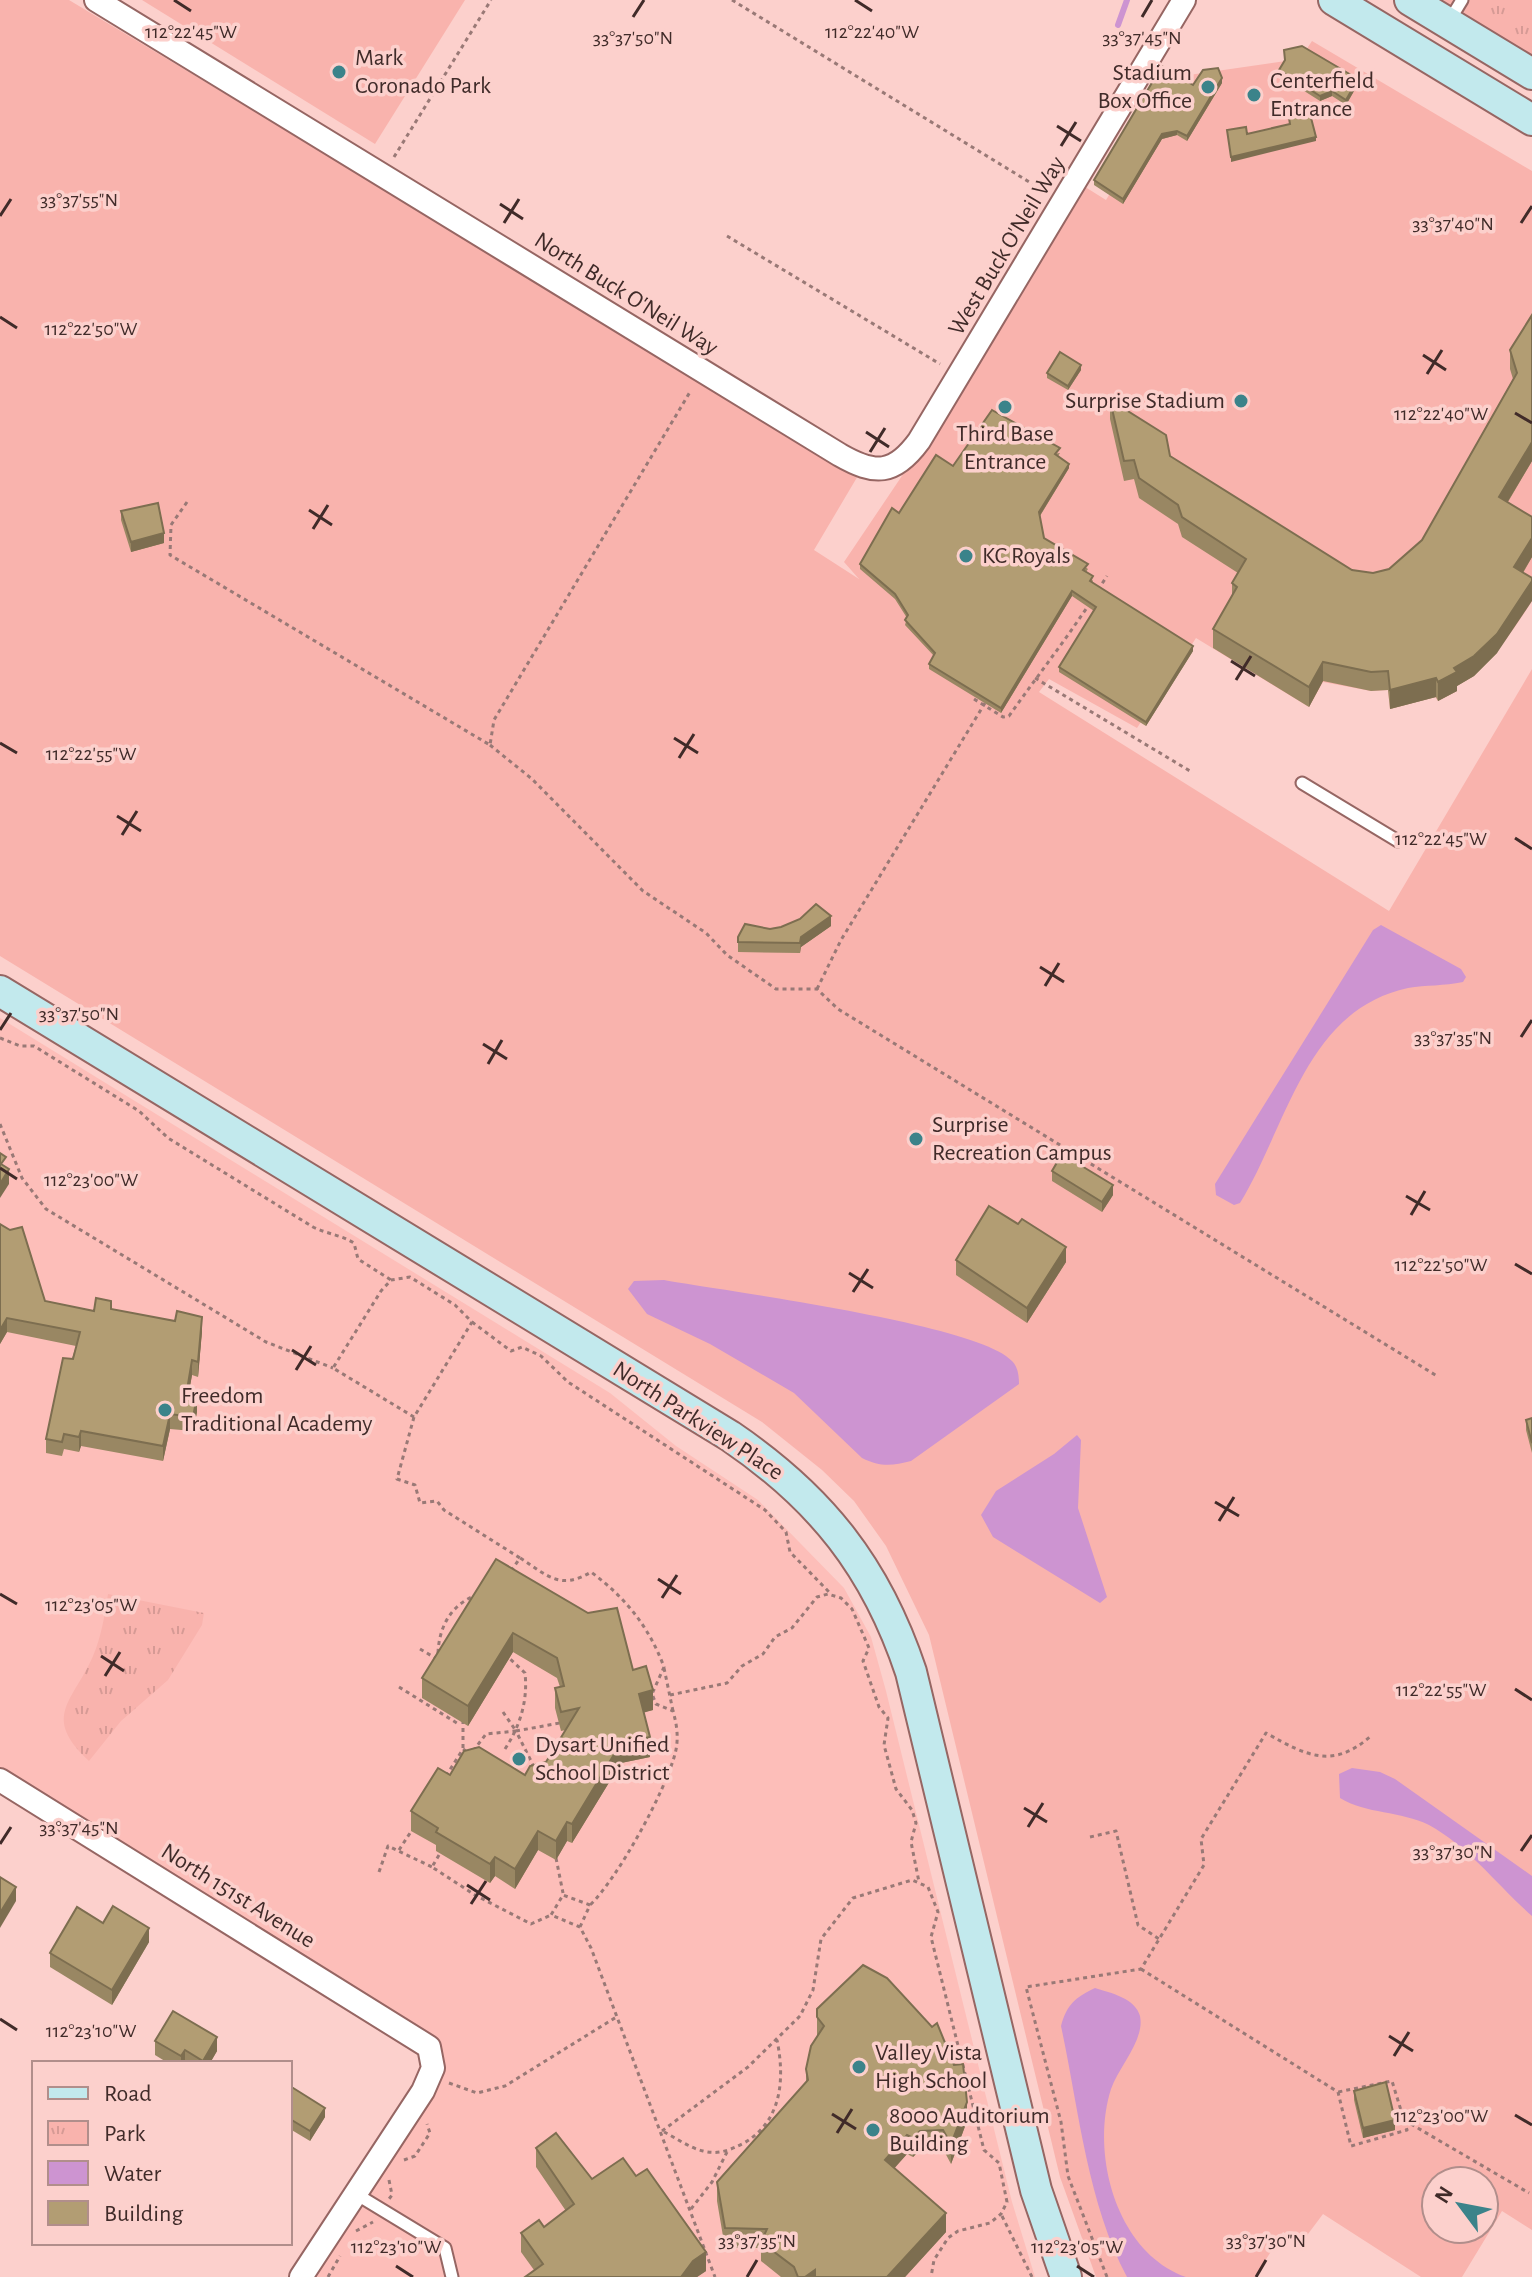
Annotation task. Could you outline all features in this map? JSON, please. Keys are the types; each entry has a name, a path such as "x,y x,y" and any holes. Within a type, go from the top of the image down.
{"street":[{"name":"North Buck O'Neil Way","path":"96,0 840,455 869,469 887,468"},
{"name":"West Buck O'Neil Way","path":"887,468 911,452 919,441 1184,0"},
{"path":"1334,0 1532,120"},
{"path":"1410,0 1455,12 1532,74"},
{"name":"North Parkview Place","path":"0,991 730,1436 770,1463 826,1515 849,1544 876,1589 899,1637 911,1672 1036,2190 1066,2277"},
{"name":"North 151st Avenue","path":"0,1780 404,2029 429,2047 431,2072"},
{"path":"301,2277 431,2072"}],"lane":[{"path":"1302,783 1398,841"},
{"path":"356,2194 445,2248 452,2277"}],"path":[{"path":"389,165 491,0"},
{"path":"732,0 1064,203"},
{"path":"727,236 960,375"},
{"path":"490,745 494,720 690,392"},
{"path":"187,502 171,525 170,555 490,745 532,779 643,891 706,933 727,955 776,989 817,989 838,1009 1437,1376"},
{"path":"974,699 1009,716 1035,677 1055,657 1107,576"},
{"path":"1035,677 1190,771"},
{"path":"817,989 841,940 984,704"},
{"path":"0,1038 20,1046 34,1046 139,1111 168,1138 313,1227 354,1243 358,1259 391,1280 410,1277 455,1305 511,1351 522,1347 541,1356 568,1382 765,1510 786,1532 790,1552 831,1594 852,1609 869,1648 863,1661 879,1707 888,1718 884,1745 896,1789 912,1810 916,1823 911,1842 919,1882"},
{"path":"0,1124 22,1178 46,1209 266,1342 333,1368 414,1417"},
{"path":"0,1141 9,1147"},
{"path":"333,1368 391,1280"},
{"path":"472,1322 414,1417 397,1479 415,1485 420,1503 437,1501 444,1510 560,1582 577,1581 591,1572 619,1593 652,1637 664,1667 678,1727 676,1752 662,1788 590,1905 580,1927"},
{"path":"505,1579 520,1558"},
{"path":"670,1695 727,1683 742,1666 763,1654 775,1637 792,1628 817,1597 831,1594"},
{"path":"420,1649 438,1660 439,1636 449,1614 471,1597 480,1595"},
{"path":"505,1655 525,1673 527,1691 516,1731 505,1749"},
{"path":"664,1667 652,1694 656,1704 673,1711"},
{"path":"399,1687 460,1725"},
{"path":"503,1712 534,1764 535,1778"},
{"path":"439,1787 463,1749 460,1725 468,1713"},
{"path":"463,1749 471,1754 486,1734 572,1719"},
{"path":"1141,1969 1204,1865 1201,1839 1266,1733 1302,1752 1327,1758 1354,1751 1372,1735"},
{"path":"399,1850 415,1825"},
{"path":"1090,1837 1116,1831 1138,1925 1159,1939"},
{"path":"379,1872 388,1846 432,1867 475,1895 531,1924 551,1915 563,1895 554,1850"},
{"path":"432,1867 439,1855"},
{"path":"662,2131 748,2067 800,2016 813,1990 821,1939 853,1898 902,1882 919,1882 928,1887 938,1912 931,1937 984,2150 999,2163 1007,2202 1001,2214 990,2223 958,2231 948,2238 934,2260 931,2277"},
{"path":"563,1895 590,1905"},
{"path":"551,1915 580,1927 618,2016 715,2277"},
{"path":"1107,2277 1068,2176 1061,2122 1026,1987 1141,1969 1338,2092 1392,2081 1407,2130 1351,2146 1338,2092"},
{"path":"431,2072 477,2093 505,2086 618,2016"},
{"path":"662,2131 702,2151 727,2152 757,2135 778,2104 783,2072 777,2040"},
{"path":"401,2161 415,2156 430,2133 425,2118"},
{"path":"1404,2120 1529,2193"},
{"path":"690,2210 712,2182 727,2152"},
{"path":"348,2237 358,2229 370,2226 392,2195 390,2170"},
{"path":"1001,2214 1017,2254 1032,2277"},
{"path":"328,2277 339,2260 341,2249"}],"shaded area":[{"path":"0,1018 610,1393 676,1446 758,1500 844,1588 871,1637 886,1691 1012,2202 1035,2277 314,2277 433,2095 437,2045 428,2032 0,1771"}],"green space":[{"name":"Surprise Recreation Campus","path":"0,0 69,0 859,474 814,550 859,579 844,562 916,455 1082,185 1106,200 1182,76 1300,59 1312,41 1532,171 1532,601 1489,660 1454,687 1457,691 1438,701 1435,697 1390,709 1388,690 1371,691 1323,682 1309,707 1196,638 1137,728 1049,679 1039,692 1389,911 1532,669 1532,2230 1502,2211 1500,2214 1500,2165 1420,2165 1420,2245 1481,2245 1462,2277 1421,2277 1323,2214 1302,2242 1283,2232 1255,2277 1096,2277 1060,2177 929,1635 886,1546 854,1501 822,1470 762,1422 0,956"},
{"name":"Mark Coronado Park","path":"142,0 465,0 375,144"},
{"path":"1424,0 1532,0 1532,63"},
{"path":"108,1594 204,1613 202,1625 168,1680 121,1721 89,1761 67,1732 64,1720 70,1698 96,1649"}],"water":[{"path":"1381,925 1461,969 1466,977 1463,982 1408,988 1373,1000 1345,1020 1322,1046 1303,1075 1240,1203 1234,1205 1216,1195 1215,1184 1373,930"},
{"path":"664,1280 848,1311 952,1334 990,1347 1012,1361 1018,1372 1019,1384 911,1461 892,1465 875,1463 862,1458 794,1393 710,1344 647,1314 628,1289 634,1281"},
{"path":"1077,1435 1081,1440 1078,1508 1107,1597 1100,1603 993,1537 981,1515 996,1491 1054,1454"},
{"path":"1352,1768 1380,1772 1395,1779 1532,1876 1532,1916 1444,1834 1418,1820 1361,1807 1340,1798 1339,1774"},
{"path":"1095,1988 1115,1994 1133,2005 1140,2016 1141,2025 1135,2044 1111,2089 1105,2115 1107,2171 1115,2199 1126,2224 1142,2247 1162,2265 1186,2277 1127,2277 1102,2218 1061,2026 1073,2002"}],"building":[{"path":"1302,46 1358,79 1346,100 1332,91 1320,96 1279,70 1285,60 1284,50"},
{"path":"1162,66 1193,85 1203,70 1218,68 1222,78 1187,136 1177,131 1162,134 1123,199 1094,180"},
{"path":"1310,114 1316,137 1231,157 1227,130 1246,127 1247,134 1290,124 1289,118"},
{"path":"1532,315 1532,442 1499,497 1532,517 1532,538 1514,567 1532,581 1497,634 1474,656 1454,668 1457,672 1438,682 1436,678 1390,690 1388,671 1371,672 1323,662 1309,687 1213,629 1237,587 1232,583 1246,559 1182,517 1178,505 1139,478 1134,460 1124,461 1110,400 1166,435 1170,456 1352,570 1373,573 1389,569 1422,540 1517,373 1510,350"},
{"path":"1060,352 1081,365 1068,386 1047,373"},
{"name":"KC Royals","path":"992,410 1060,448 1055,454 1069,464 1039,512 1044,538 1088,564 1083,570 1093,576 1090,581 1193,646 1146,722 1059,667 1096,607 1072,591 1001,708 929,664 935,653 905,620 908,615 895,594 860,564 892,508 899,513 936,455 953,466"},
{"path":"158,503 164,533 131,542 121,511"},
{"path":"816,904 831,916 801,937 800,943 738,942 745,924 770,929 781,927 800,919"},
{"path":"0,1153 6,1157 1,1164 9,1169 0,1184"},
{"path":"1062,1154 1113,1185 1102,1202 1052,1171"},
{"path":"989,1206 1018,1224 1022,1219 1066,1247 1027,1308 956,1260"},
{"path":"0,1224 10,1230 22,1227 45,1301 94,1311 96,1298 111,1301 111,1309 175,1321 177,1311 202,1317 198,1362 192,1360 186,1396 197,1397 193,1417 170,1414 163,1446 81,1431 79,1437 64,1434 62,1442 46,1439 63,1358 73,1359 80,1332 7,1318 0,1330"},
{"path":"1532,1418 1532,1443 1526,1420"},
{"path":"496,1559 588,1613 617,1608 633,1670 646,1666 653,1690 639,1694 650,1737 621,1743 572,1824 567,1822 556,1841 538,1831 515,1869 495,1857 490,1864 436,1832 438,1828 411,1811 438,1768 450,1775 464,1751 479,1747 525,1775 530,1766 546,1762 579,1708 561,1712 555,1688 564,1686 557,1658 513,1633 468,1706 422,1678"},
{"path":"0,1877 16,1887 0,1913"},
{"path":"113,1906 149,1928 112,1990 50,1953 77,1907 103,1923"},
{"name":"8000 Auditorium Building","path":"863,1965 887,1978 932,2027 937,2023 954,2065 963,2064 967,2102 951,2144 943,2130 920,2131 913,2138 907,2135 885,2160 946,2213 887,2277 815,2277 815,2270 805,2277 798,2277 794,2267 761,2242 767,2229 725,2228 717,2182 808,2080 806,2069 811,2046 824,2026 817,2017 817,2009"},
{"path":"173,2011 217,2037 203,2061 185,2050 181,2056 155,2041"},
{"path":"1386,2082 1395,2120 1363,2128 1354,2091"},
{"path":"292,2087 325,2108 310,2131 292,2120"},
{"path":"556,2133 592,2179 623,2158 636,2176 647,2169 706,2252 693,2261 681,2277 525,2277 543,2264 521,2233 539,2220 544,2227 574,2204 536,2148"}],"waterway":[{"path":"1118,25 1127,0"}],"place":[{"name":"Mark Coronado Park","path":"339,72"},
{"name":"Stadium Box Office","path":"1208,87"},
{"name":"Centerfield Entrance","path":"1254,95"},
{"name":"Surprise Stadium","path":"1241,401"},
{"name":"Third Base Entrance","path":"1005,407"},
{"name":"KC Royals","path":"966,556"},
{"name":"Surprise Recreation Campus","path":"916,1139"},
{"name":"Freedom Traditional Academy","path":"165,1410"},
{"name":"Dysart Unified School District","path":"519,1759"},
{"name":"Valley Vista High School","path":"859,2067"},
{"name":"8000 Auditorium Building","path":"873,2130"}]}
